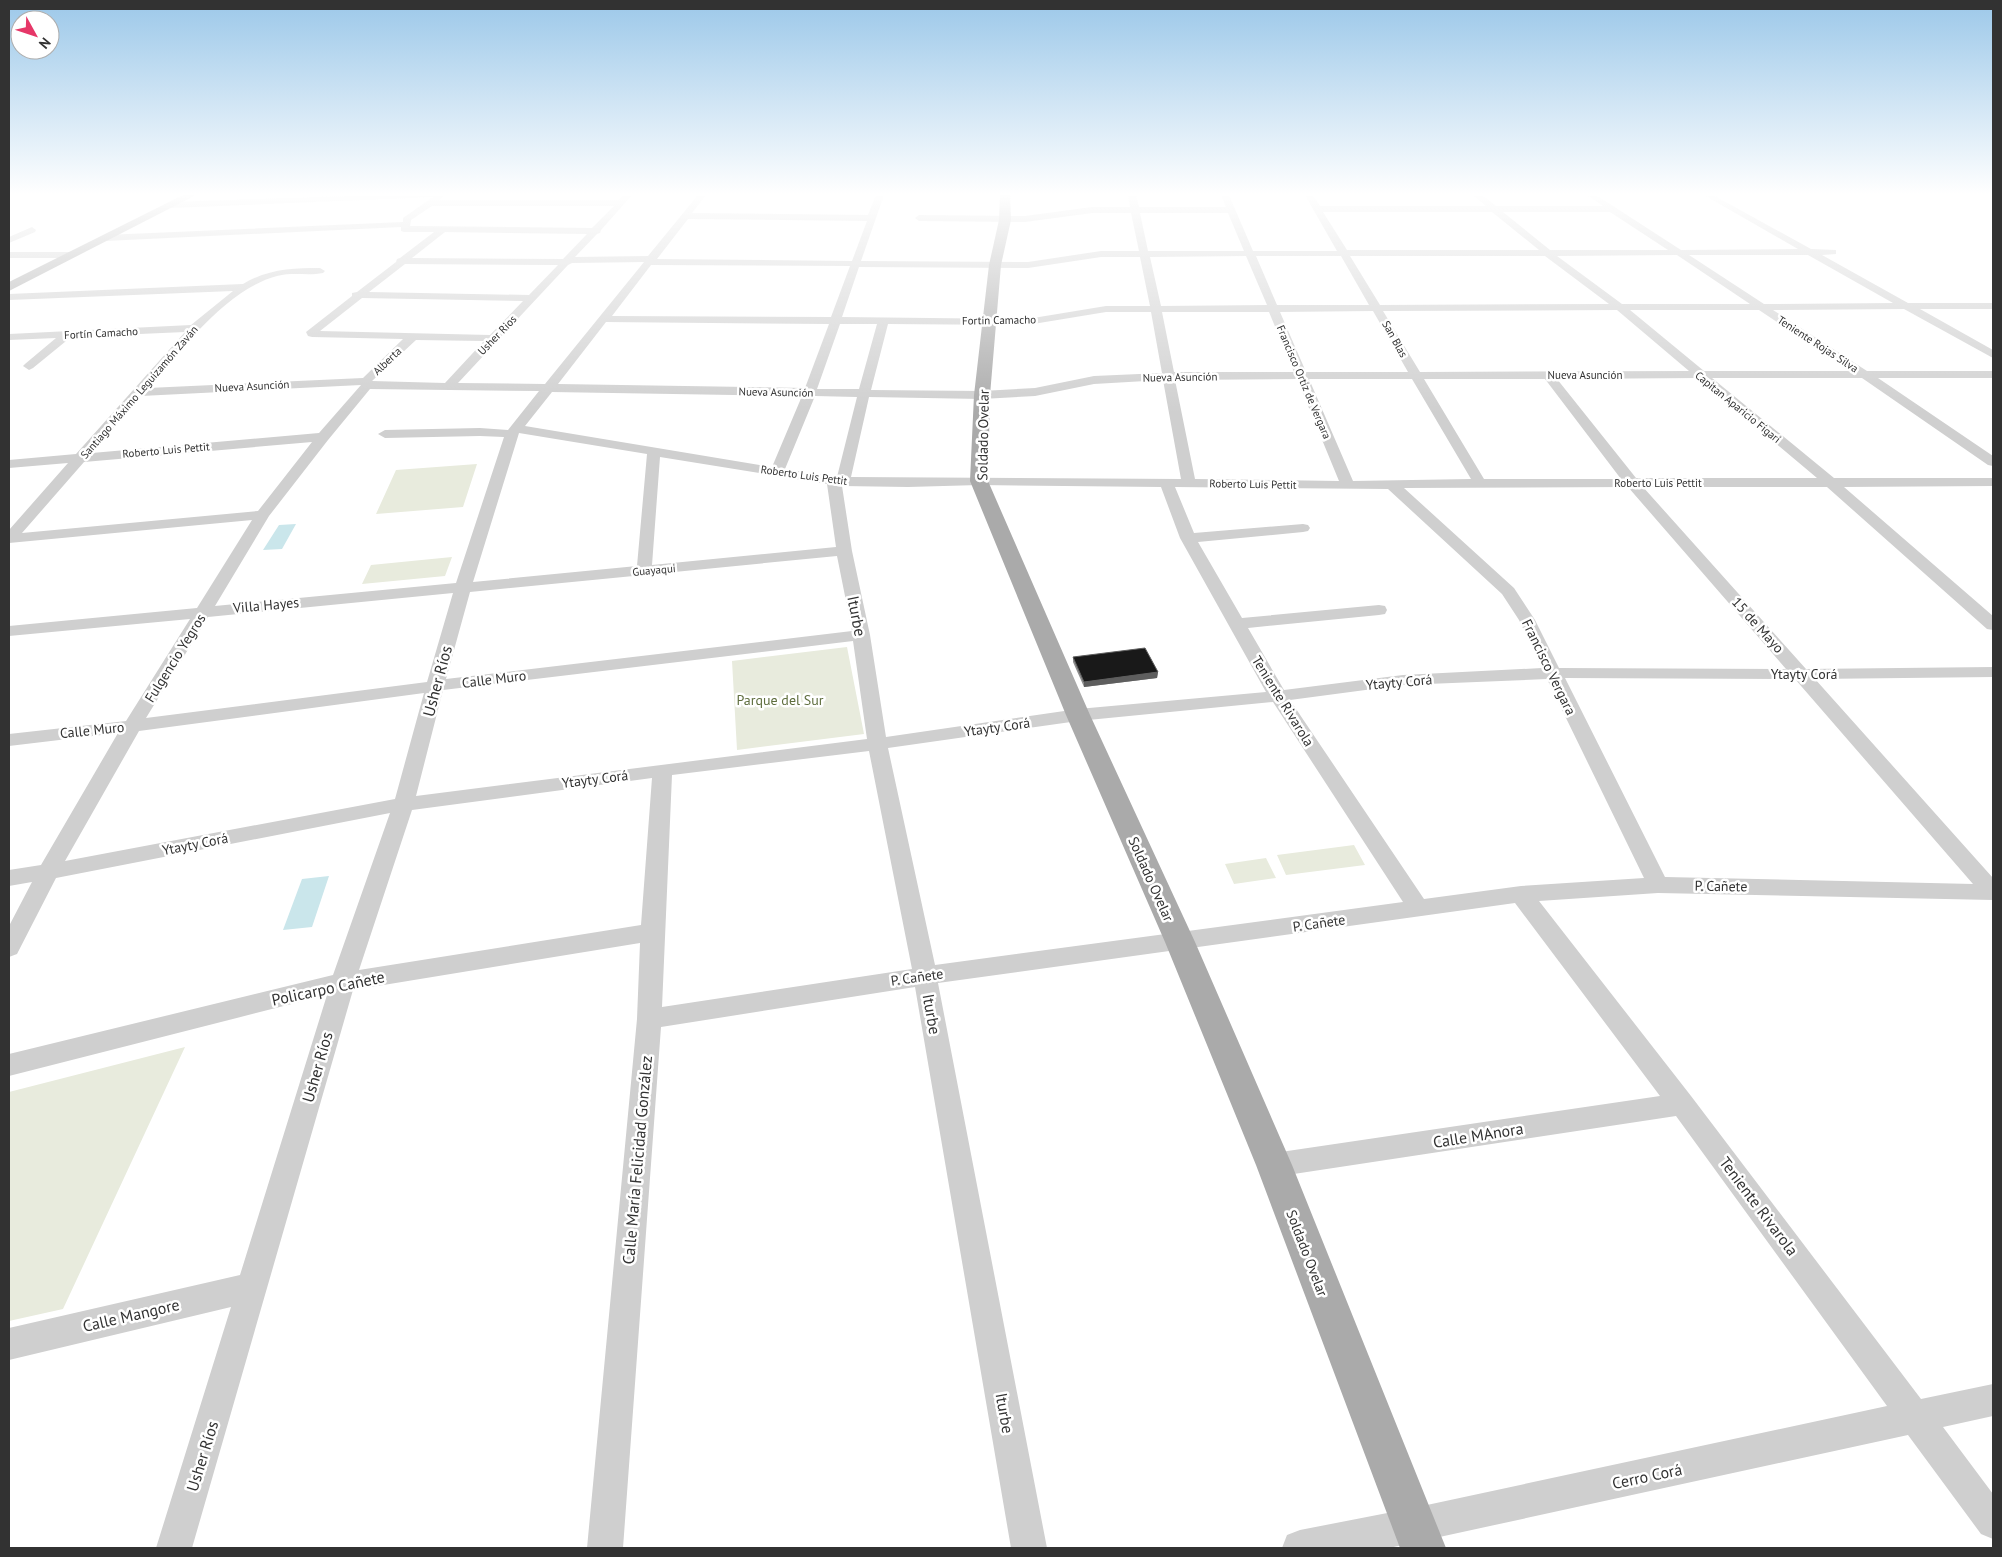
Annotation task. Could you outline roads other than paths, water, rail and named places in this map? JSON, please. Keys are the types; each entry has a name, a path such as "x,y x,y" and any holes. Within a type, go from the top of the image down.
{"main road":[{"path":"9,287 46,268"},
{"name":"Soldado Ovelar","path":"995,268 991,322 982,395 979,481 1078,715 1180,942 1274,1166 1418,1537"}],"street":[{"path":"391,268 356,295 312,334 493,338"},
{"name":"Usher Rios","path":"448,387 563,268"},
{"path":"463,588 514,431 546,388 645,268"},
{"path":"777,471 810,392 852,268"},
{"path":"1146,268 1156,309 1189,483"},
{"name":"Francisco Ortiz de Vergara","path":"1254,268 1348,486"},
{"name":"San Blas","path":"1353,268 1415,376 1480,483"},
{"name":"Capitan Aparicio Figari","path":"1567,268 1618,306 1830,482 1993,625"},
{"name":"Teniente Rojas Silva","path":"1703,268 1993,462"},
{"path":"1837,268 1909,306 1993,355"},
{"name":"Santiago Máximo Leguizamón Zaván","path":"9,539 194,328 214,310 246,287 274,274 320,271"},
{"path":"9,297 246,287"},
{"path":"356,295 533,298"},
{"name":"Fortin Camacho","path":"603,319 1027,322 1106,309 1993,306"},
{"path":"838,481 884,320"},
{"name":"Fortín Camacho","path":"9,337 194,328"},
{"path":"29,366 68,334"},
{"name":"Alberta","path":"367,383 412,337"},
{"name":"Nueva Asunción","path":"138,392 367,383 448,387 982,395 1035,392 1094,380 1168,376 1993,374"},
{"name":"15 de Mayo","path":"1548,375 1632,483 1993,892"},
{"name":"Fulgencio Yegros","path":"9,948 48,872 132,726 263,515 367,383"},
{"name":"Roberto Luis Pettit","path":"385,434 514,431 654,451 838,481 908,483 979,481 1166,482 1348,486 1480,483 1993,482"},
{"name":"Roberto Luis Pettit","path":"9,464 323,437"},
{"path":"644,571 654,451"},
{"name":"Iturbe","path":"838,481 844,551 861,635 877,744 925,976 1029,1548"},
{"name":"Teniente Rivarola","path":"1166,482 1188,538 1278,696 1418,908"},
{"name":"Francisco Vergara","path":"1392,484 1508,591 1527,620 1658,884"},
{"path":"9,539 263,515"},
{"path":"1188,538 1303,528"},
{"name":"Guayaqui","path":"463,588 844,551"},
{"name":"Villa Hayes","path":"9,631 204,611 463,588"},
{"name":"Usher Ríos","path":"174,1548 343,982 404,804 434,686 463,588"},
{"path":"1237,624 1379,610"},
{"name":"Calle Muro","path":"9,740 132,726 434,686 861,635"},
{"name":"Ytayty Corá","path":"9,878 404,804 877,744 1078,715 1278,696 1403,680 1552,673 1802,674 1993,672"},
{"name":"Calle María Felicidad González","path":"605,1548 649,1019 652,932 662,771"},
{"name":"P. Cañete","path":"649,1019 925,976 1521,894 1658,884 1993,892"},
{"name":"Teniente Rivarola","path":"1521,894 1682,1104 1917,1417 1993,1522"},
{"name":"Policarpo Cañete","path":"9,1064 343,982 652,932"},
{"name":"Calle MAnora","path":"1274,1166 1682,1104"},
{"name":"Calle Mangore","path":"9,1344 253,1287"},
{"name":"Cerro Corá","path":"1300,1548 1418,1537 1993,1400"}],"water":[{"path":"296,524 282,549 263,550 279,525"},
{"path":"329,876 312,927 283,930 302,879"}],"park label":[{"name":"Parque del Sur","path":"780,700"}]}
